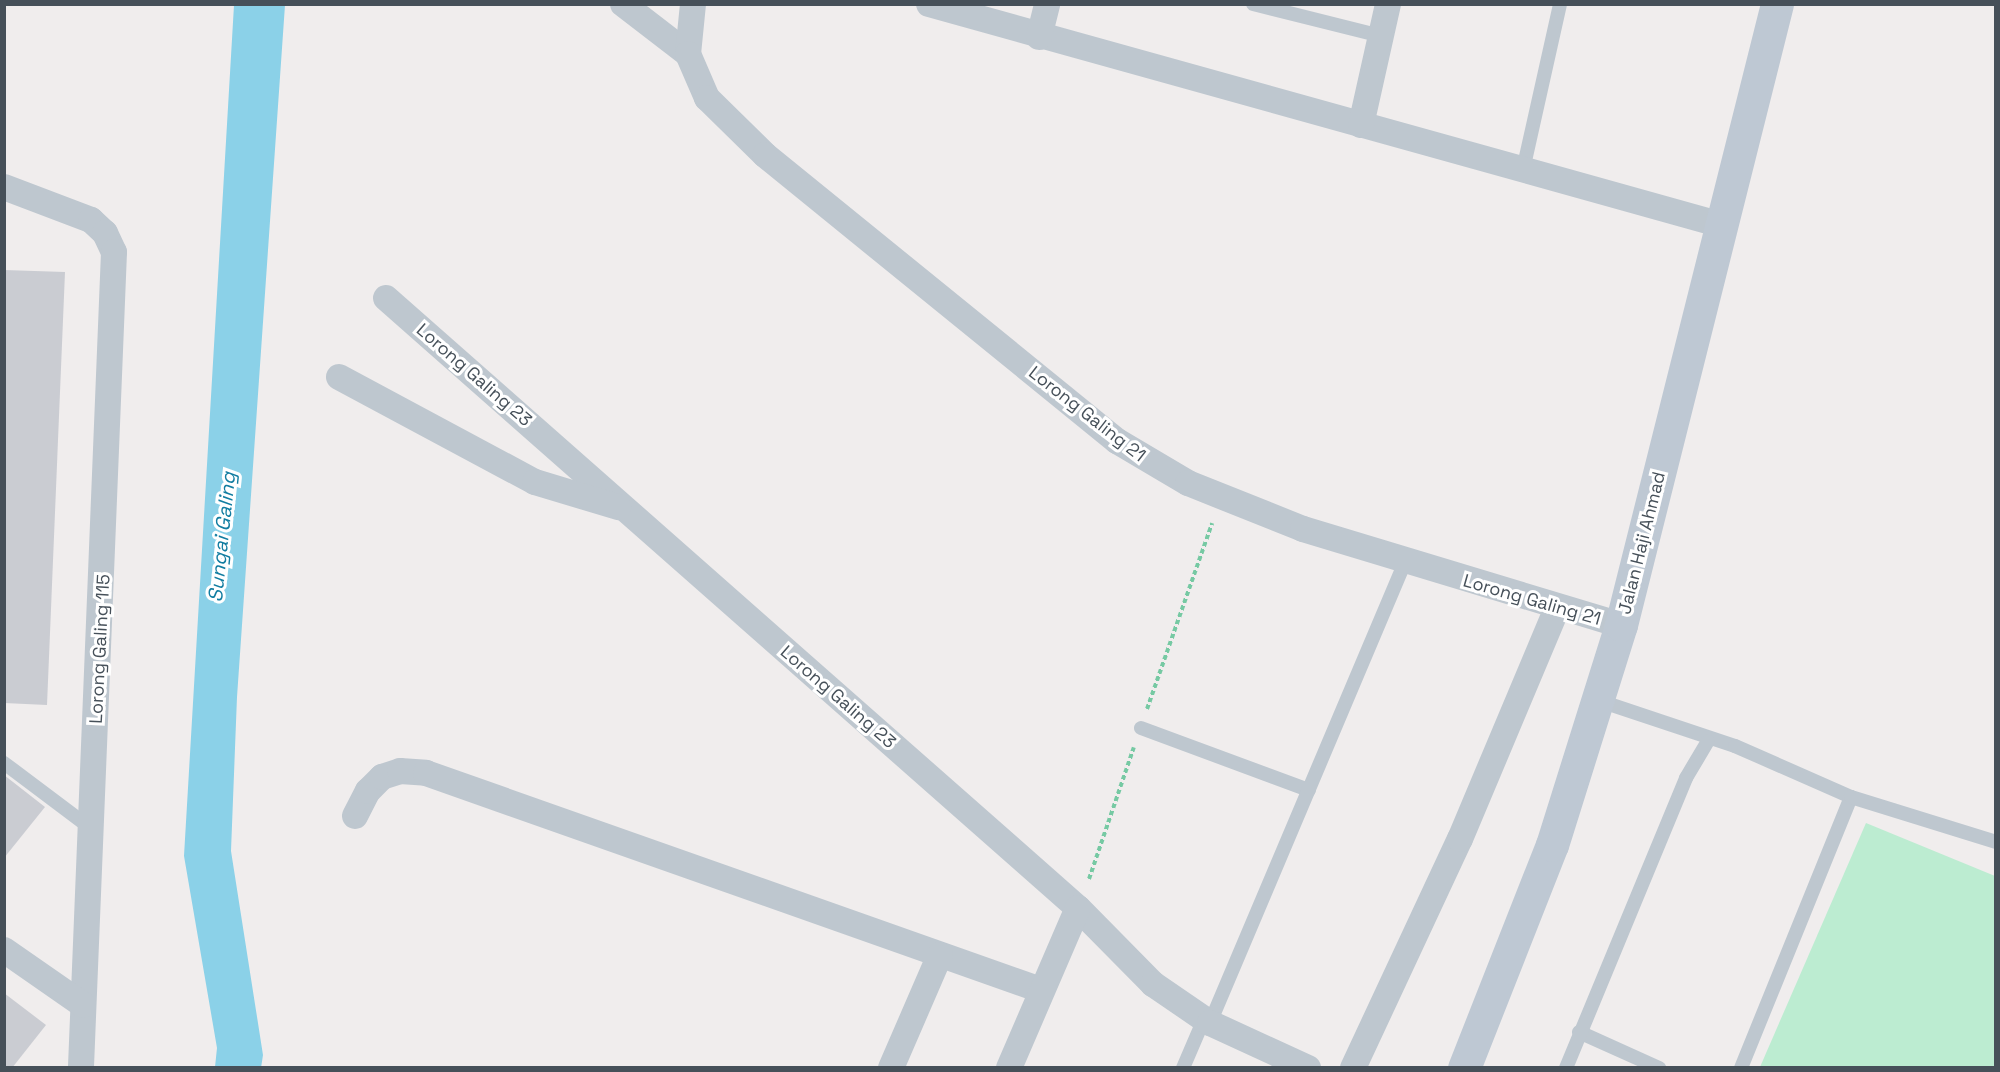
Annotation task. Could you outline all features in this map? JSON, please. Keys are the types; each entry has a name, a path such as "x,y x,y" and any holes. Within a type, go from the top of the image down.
{"street":[{"path":"623,4 688,54"},
{"path":"688,54 693,4"},
{"path":"929,4 1039,37 1722,225"},
{"path":"1039,37 1047,4"},
{"path":"1361,125 1388,4"},
{"name":"Jalan Haji Ahmad","path":"1464,1068 1552,845 1621,626 1777,4"},
{"name":"Lorong Galing 21","path":"688,54 707,98 765,155 1117,441 1221,497 1405,562 1621,626"},
{"name":"Lorong Galing 115","path":"4,188 91,220 105,233 114,252 116,291 81,1068"},
{"name":"Lorong Galing 23","path":"386,298 1078,908 1153,984 1207,1021 1308,1068"},
{"path":"339,377 534,482 624,508"},
{"path":"1353,1068 1460,839 1557,608"},
{"path":"355,816 368,791 382,777 400,771 426,773 1041,990"},
{"path":"1009,1068 1078,908"},
{"path":"4,950 83,1005"},
{"path":"891,1068 940,955"}],"lane":[{"path":"1253,4 1381,36"},
{"path":"1523,170 1560,4"},
{"path":"1183,1068 1207,1021 1309,790 1405,562"},
{"path":"1597,700 1708,741 1735,746 1851,797 1995,842"},
{"path":"1141,728 1309,790"},
{"path":"1566,1068 1686,778 1708,741"},
{"path":"4,763 92,829"},
{"path":"1741,1068 1851,797"},
{"path":"1580,1032 1659,1068"}],"path":[{"path":"1078,908 1221,497"}],"green space":[{"path":"1866,823 1995,876 1995,1067 1760,1067"}],"water":[{"name":"Sungai Galing","path":"234,5 285,5 237,697 231,851 263,1055 261,1068 215,1067 217,1048 184,856"}],"building":[{"path":"4,270 65,272 47,705 4,703"},
{"path":"4,775 45,807 4,858"},
{"path":"4,993 46,1025 12,1068 4,1068"}]}
